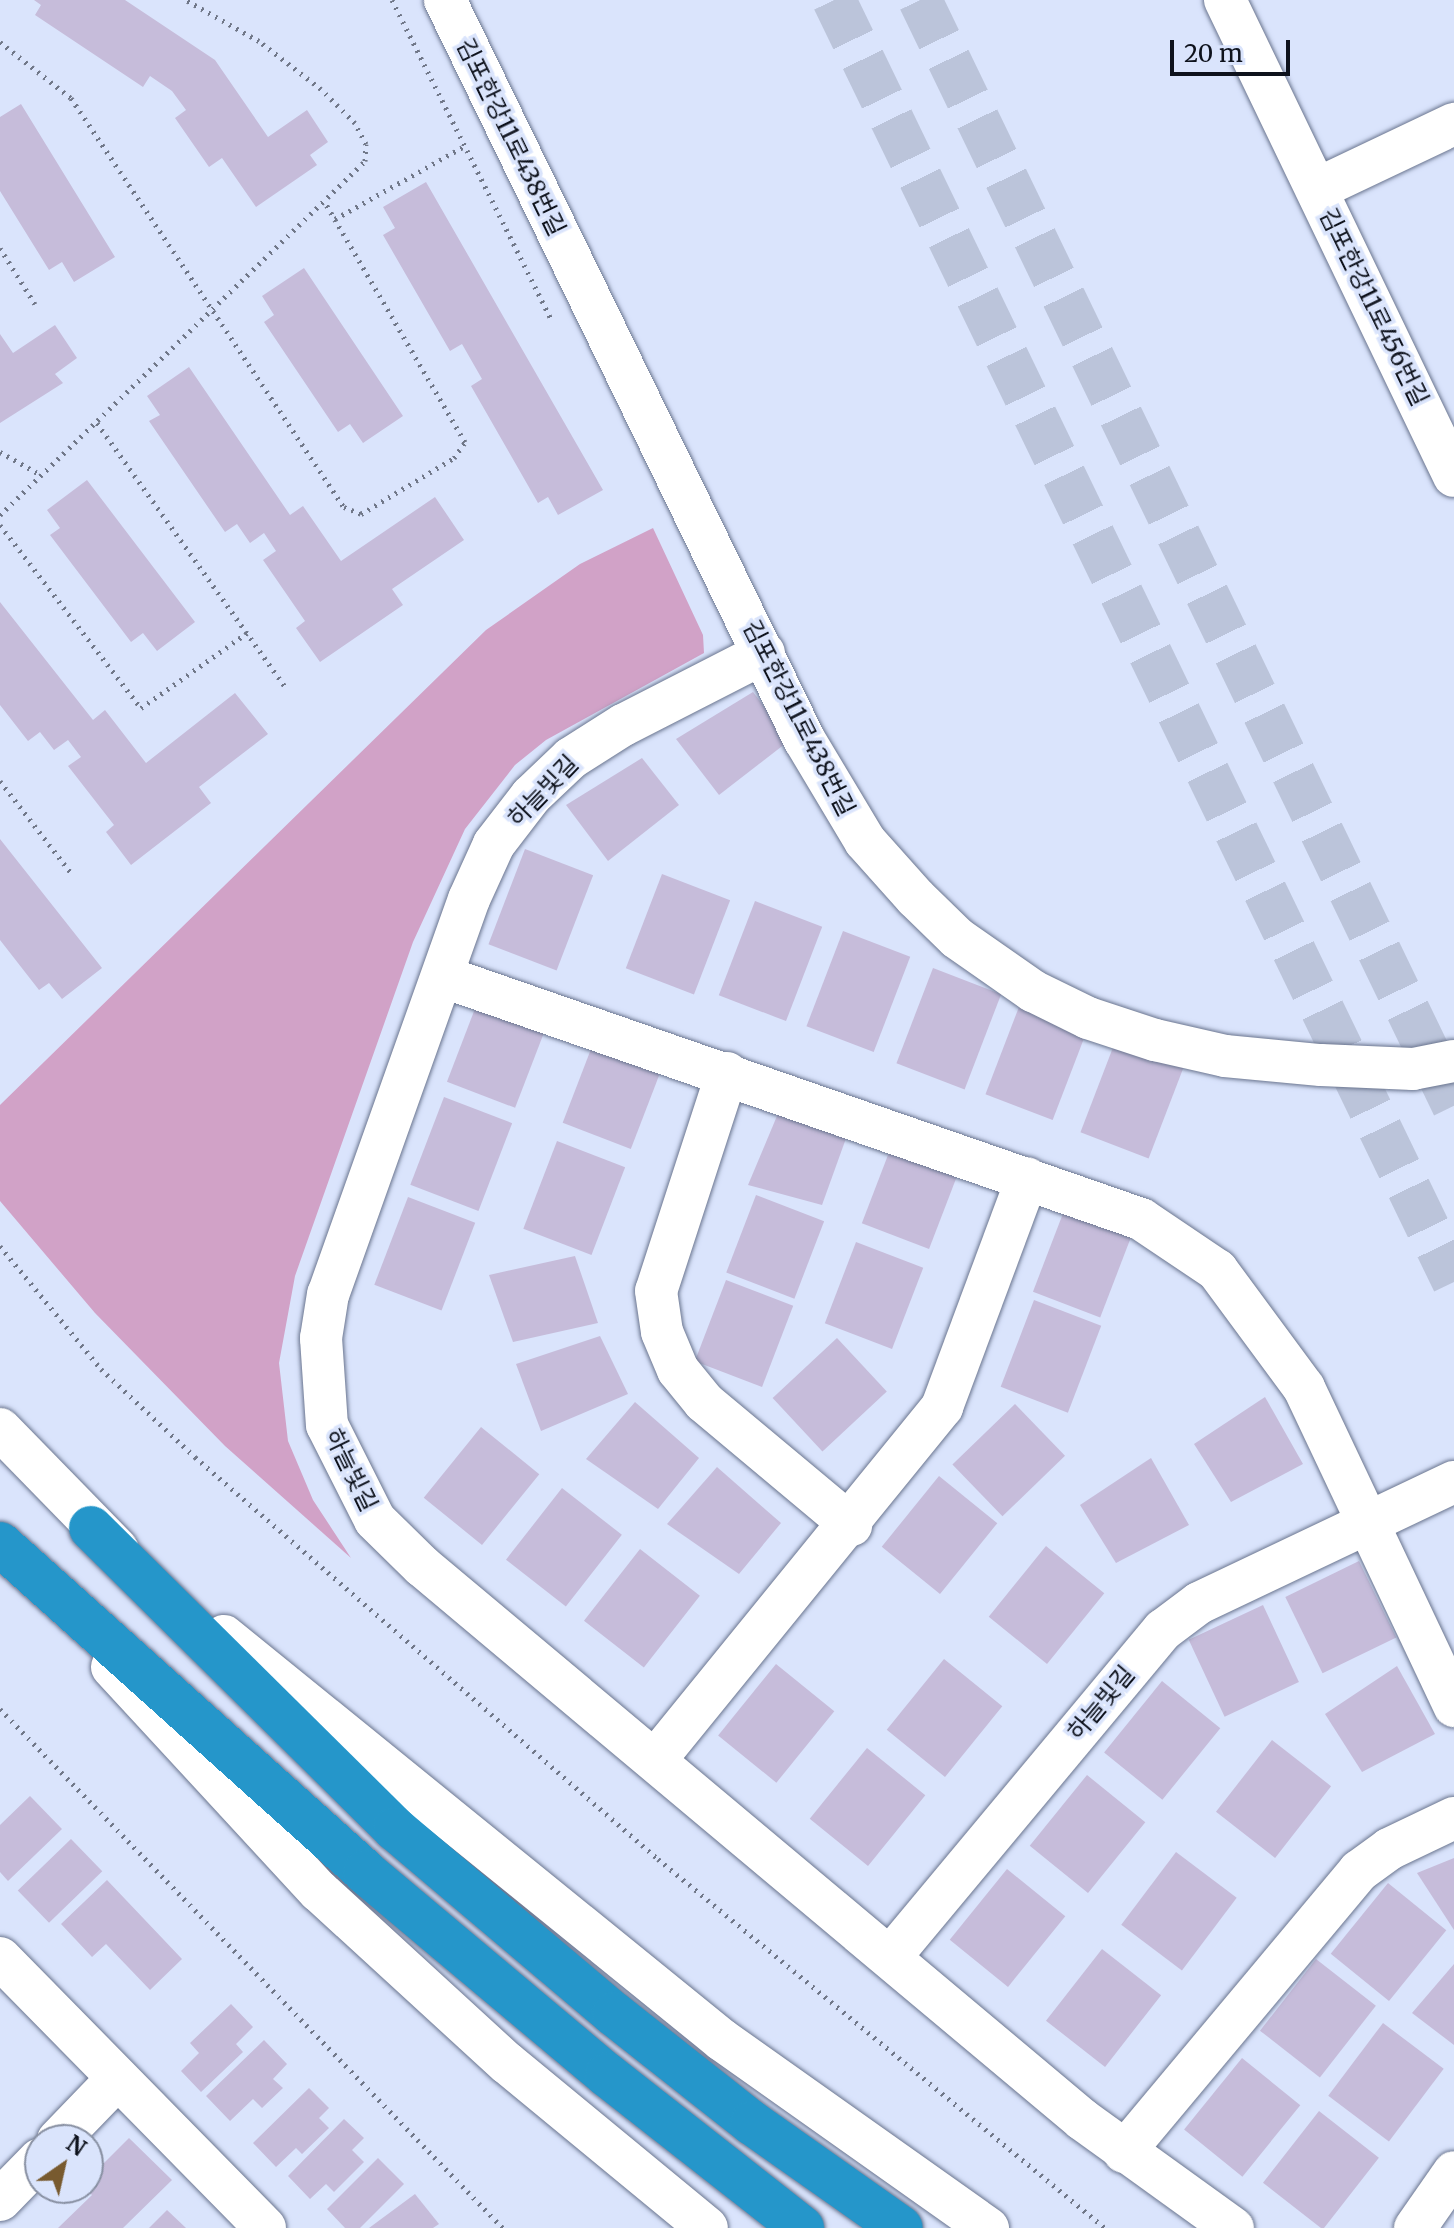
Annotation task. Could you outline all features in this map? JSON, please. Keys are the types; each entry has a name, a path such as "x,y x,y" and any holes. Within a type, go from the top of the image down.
{"highway":[{"path":"91,1528 395,1829 639,2034 752,2123 901,2228"},
{"path":"0,1545 365,1872 607,2075 802,2228"}],"street":[{"name":"김포한강11로438번길","path":"445,0 811,752 865,841 957,938 1033,991 1088,1018 1225,1056 1413,1069 1454,1061"},
{"path":"1225,0 1317,189"},
{"name":"김포한강11로456번길","path":"1454,124 1317,189 1454,476"},
{"name":"하늘빛길","path":"764,653 623,725 571,758 531,796 494,844 469,899 444,977 328,1294 321,1338 327,1425 375,1520 422,1566 892,1955 1124,2152 1233,2228"},
{"path":"444,977 1141,1219 1217,1270 1304,1388 1454,1706"},
{"path":"727,1073 656,1291 662,1332 678,1370 704,1402 851,1525"},
{"path":"656,1759 851,1525 942,1407 1027,1178"},
{"path":"0,1429 91,1528 722,2040 988,2228"},
{"name":"하늘빛길","path":"892,1955 1163,1630 1199,1603 1454,1482"},
{"path":"0,1545 319,1891 507,2063 707,2228"},
{"path":"1124,2152 1359,1871 1389,1849 1454,1818"},
{"path":"0,1959 265,2228"},
{"path":"73,2124 117,2079"},
{"path":"1415,2228 1454,2172"},
{"path":"0,2200 24,2175"}],"path":[{"path":"0,515 326,204 365,161 366,144 355,123 289,62 186,0"},
{"path":"0,42 53,79 71,98 212,312 352,513 361,514 454,458 463,450 462,432 326,204"},
{"path":"335,219 463,147"},
{"path":"0,248 35,304"},
{"path":"97,423 285,687"},
{"path":"0,452 41,476"},
{"path":"0,525 141,708 247,633"},
{"path":"0,781 71,873"},
{"path":"0,1246 101,1369 195,1457 658,1859 1105,2228"},
{"path":"0,1709 503,2228"}],"shaded area":[{"path":"653,528 703,635 704,653 546,740 515,765 465,829 413,942 295,1276 279,1363 288,1441 313,1500 351,1558 225,1446 95,1313 0,1201 0,1105 486,630 580,564"}],"building":[{"path":"34,0 125,0 215,60 268,137 307,110 328,142 310,155 317,165 256,207 222,158 209,167 175,118 186,110 172,91 150,76 143,87 35,15 41,5"},
{"path":"21,104 115,257 74,282 62,262 49,270 0,191 0,117"},
{"path":"426,182 603,490 558,515 548,497 538,503 471,386 482,379 462,344 450,351 383,235 395,228 383,207"},
{"path":"304,268 403,416 363,443 350,424 338,432 264,322 274,315 262,296"},
{"path":"55,325 77,358 55,374 63,383 0,423 0,334 13,353"},
{"path":"189,367 290,515 303,506 341,561 435,497 464,540 392,589 403,605 320,662 296,628 305,621 263,560 276,551 264,533 250,543 237,524 225,532 149,421 160,415 147,396"},
{"path":"87,480 195,622 157,651 143,633 131,642 50,535 60,528 47,510"},
{"path":"0,602 93,720 105,710 146,763 235,693 268,734 199,787 211,803 131,865 106,832 114,825 68,766 81,757 68,740 54,750 40,732 28,741 0,705"},
{"path":"753,692 790,740 719,795 676,739"},
{"path":"642,758 679,805 608,861 566,805"},
{"path":"0,839 102,968 62,999 49,983 39,990 0,940"},
{"path":"525,849 593,875 557,970 488,944"},
{"path":"662,874 730,900 694,994 626,968"},
{"path":"755,901 822,927 786,1021 719,995"},
{"path":"843,931 910,957 874,1052 806,1026"},
{"path":"933,968 1001,994 965,1089 896,1063"},
{"path":"481,993 549,1019 515,1108 447,1082"},
{"path":"1022,999 1089,1025 1053,1120 985,1094"},
{"path":"596,1036 664,1062 631,1149 563,1123"},
{"path":"1117,1037 1185,1063 1149,1158 1080,1132"},
{"path":"444,1097 512,1123 478,1211 410,1185"},
{"path":"782,1104 849,1130 822,1205 748,1185"},
{"path":"557,1141 625,1167 591,1255 523,1229"},
{"path":"893,1142 960,1168 929,1249 862,1223"},
{"path":"756,1195 824,1221 794,1299 726,1272"},
{"path":"408,1197 475,1223 442,1311 374,1285"},
{"path":"1067,1203 1134,1229 1100,1317 1033,1292"},
{"path":"856,1242 923,1268 892,1349 825,1323"},
{"path":"575,1256 598,1323 513,1342 489,1275"},
{"path":"726,1280 793,1306 762,1387 695,1361"},
{"path":"1034,1300 1101,1326 1068,1413 1001,1387"},
{"path":"600,1336 628,1394 541,1431 516,1364"},
{"path":"837,1338 887,1391 822,1451 773,1398"},
{"path":"1265,1397 1303,1464 1231,1502 1194,1444"},
{"path":"635,1402 699,1458 658,1509 586,1459"},
{"path":"1015,1404 1065,1456 1002,1516 952,1464"},
{"path":"481,1427 539,1474 482,1545 424,1498"},
{"path":"1151,1458 1189,1525 1116,1563 1080,1505"},
{"path":"717,1467 781,1523 739,1574 667,1524"},
{"path":"939,1476 997,1523 940,1594 882,1547"},
{"path":"562,1488 622,1535 566,1606 506,1560"},
{"path":"1046,1546 1104,1593 1047,1664 989,1617"},
{"path":"640,1549 700,1596 644,1667 584,1621"},
{"path":"1359,1561 1396,1637 1323,1673 1285,1597"},
{"path":"1263,1605 1299,1682 1225,1717 1189,1640"},
{"path":"944,1659 1002,1706 945,1777 887,1730"},
{"path":"776,1664 834,1711 776,1783 718,1735"},
{"path":"1397,1666 1435,1734 1362,1772 1325,1714"},
{"path":"1162,1681 1220,1728 1162,1800 1104,1752"},
{"path":"1272,1740 1331,1786 1275,1858 1216,1812"},
{"path":"867,1748 925,1795 868,1866 810,1819"},
{"path":"1087,1775 1145,1822 1088,1893 1030,1846"},
{"path":"30,1796 62,1829 8,1881 0,1872 0,1825"},
{"path":"71,1839 102,1871 49,1923 18,1890"},
{"path":"1176,1852 1237,1898 1182,1970 1121,1925"},
{"path":"1454,1858 1454,1930 1417,1873"},
{"path":"1007,1869 1065,1916 1008,1987 950,1940"},
{"path":"107,1880 182,1959 150,1990 106,1944 92,1957 61,1924"},
{"path":"1388,1883 1446,1930 1389,2001 1331,1954"},
{"path":"1102,1949 1161,1995 1105,2067 1046,2021"},
{"path":"1316,1959 1376,2006 1320,2077 1260,2031"},
{"path":"1454,1964 1454,2045 1412,2013"},
{"path":"231,2004 253,2027 236,2044 243,2052 201,2092 181,2071 199,2053 190,2043"},
{"path":"1383,2023 1444,2069 1389,2141 1328,2096"},
{"path":"264,2040 287,2064 273,2079 283,2088 262,2108 253,2099 230,2121 206,2096"},
{"path":"1242,2058 1300,2105 1242,2177 1184,2129"},
{"path":"309,2088 329,2108 319,2118 329,2128 302,2154 296,2148 276,2167 253,2143"},
{"path":"1319,2111 1379,2158 1324,2228 1263,2183"},
{"path":"344,2119 364,2138 352,2150 364,2162 334,2192 326,2184 310,2199 288,2176"},
{"path":"129,2138 172,2180 123,2228 58,2228 83,2204 104,2204 104,2163"},
{"path":"378,2158 404,2184 360,2228 345,2228 327,2209"},
{"path":"415,2194 439,2224 433,2228 369,2228"},
{"path":"167,2210 186,2228 149,2228"}],"tunnel":[{"path":"834,0 1454,1282"},
{"path":"920,0 1454,1106"}]}
